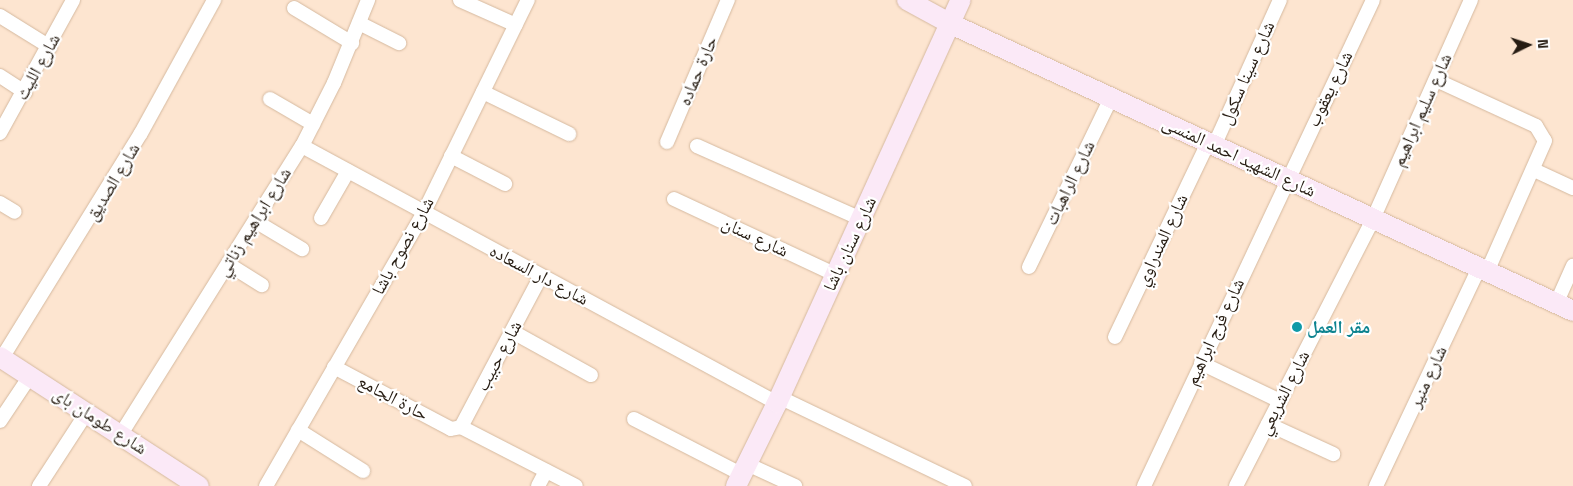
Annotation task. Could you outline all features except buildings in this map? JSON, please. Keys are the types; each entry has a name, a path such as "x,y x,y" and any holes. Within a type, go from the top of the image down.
{"street":[{"name":"شارع الليث","path":"0,133 50,47 73,0"},
{"name":"شارع الصديق","path":"1,357 136,142 214,0"},
{"name":"شارع ابراهيم زناتي","path":"121,434 302,146 352,42 368,0"},
{"path":"460,0 516,25"},
{"name":"شارع نصوح باشا","path":"266,486 424,212 528,0"},
{"name":"حارة حماده","path":"667,142 728,0"},
{"name":"شارع الشهيد احمد المنسى","path":"907,0 950,24 1565,308"},
{"name":"شارع سنان باشا","path":"741,475 836,275 961,0"},
{"name":"شارع سينا سكول","path":"1211,144 1280,0"},
{"name":"شارع يعقوب","path":"1286,179 1373,0"},
{"name":"شارع سليم ابراهيم","path":"1374,219 1471,0"},
{"path":"294,8 352,42"},
{"path":"0,16 50,47"},
{"path":"359,23 399,43"},
{"path":"0,76 25,92"},
{"name":"شارع منير","path":"1376,486 1534,170 1545,141 1536,126 1436,80"},
{"path":"482,92 569,134"},
{"name":"شارع الراهبات","path":"1029,267 1110,98"},
{"path":"270,99 313,124"},
{"name":"شارع المندراوي","path":"1115,337 1211,144"},
{"name":"شارع دار السعاده","path":"302,146 541,276 778,400 964,486"},
{"path":"698,146 861,219"},
{"path":"451,156 505,184"},
{"path":"1534,170 1573,188"},
{"path":"321,218 348,171"},
{"name":"شارع فرج ابراهيم","path":"1144,486 1286,179"},
{"name":"شارع سنان","path":"674,200 836,275"},
{"path":"0,202 15,212"},
{"name":"شارع الشريعي","path":"1236,486 1374,219"},
{"path":"255,221 302,249"},
{"path":"228,264 262,285"},
{"path":"1565,308 1573,266"},
{"name":"شارع حبيب","path":"456,428 513,332 541,276"},
{"path":"513,332 591,375"},
{"name":"شارع طومان باى","path":"1,357 121,434 187,482"},
{"path":"1201,363 1280,401"},
{"name":"حارة الجامع","path":"334,367 576,486"},
{"path":"0,421 30,376"},
{"path":"39,486 87,412"},
{"path":"634,419 741,475 795,486"},
{"path":"1268,424 1333,454"},
{"path":"298,430 363,470"},
{"path":"538,486 546,470"}],"place":[{"name":"مقر العمل","path":"1297,327"}]}
